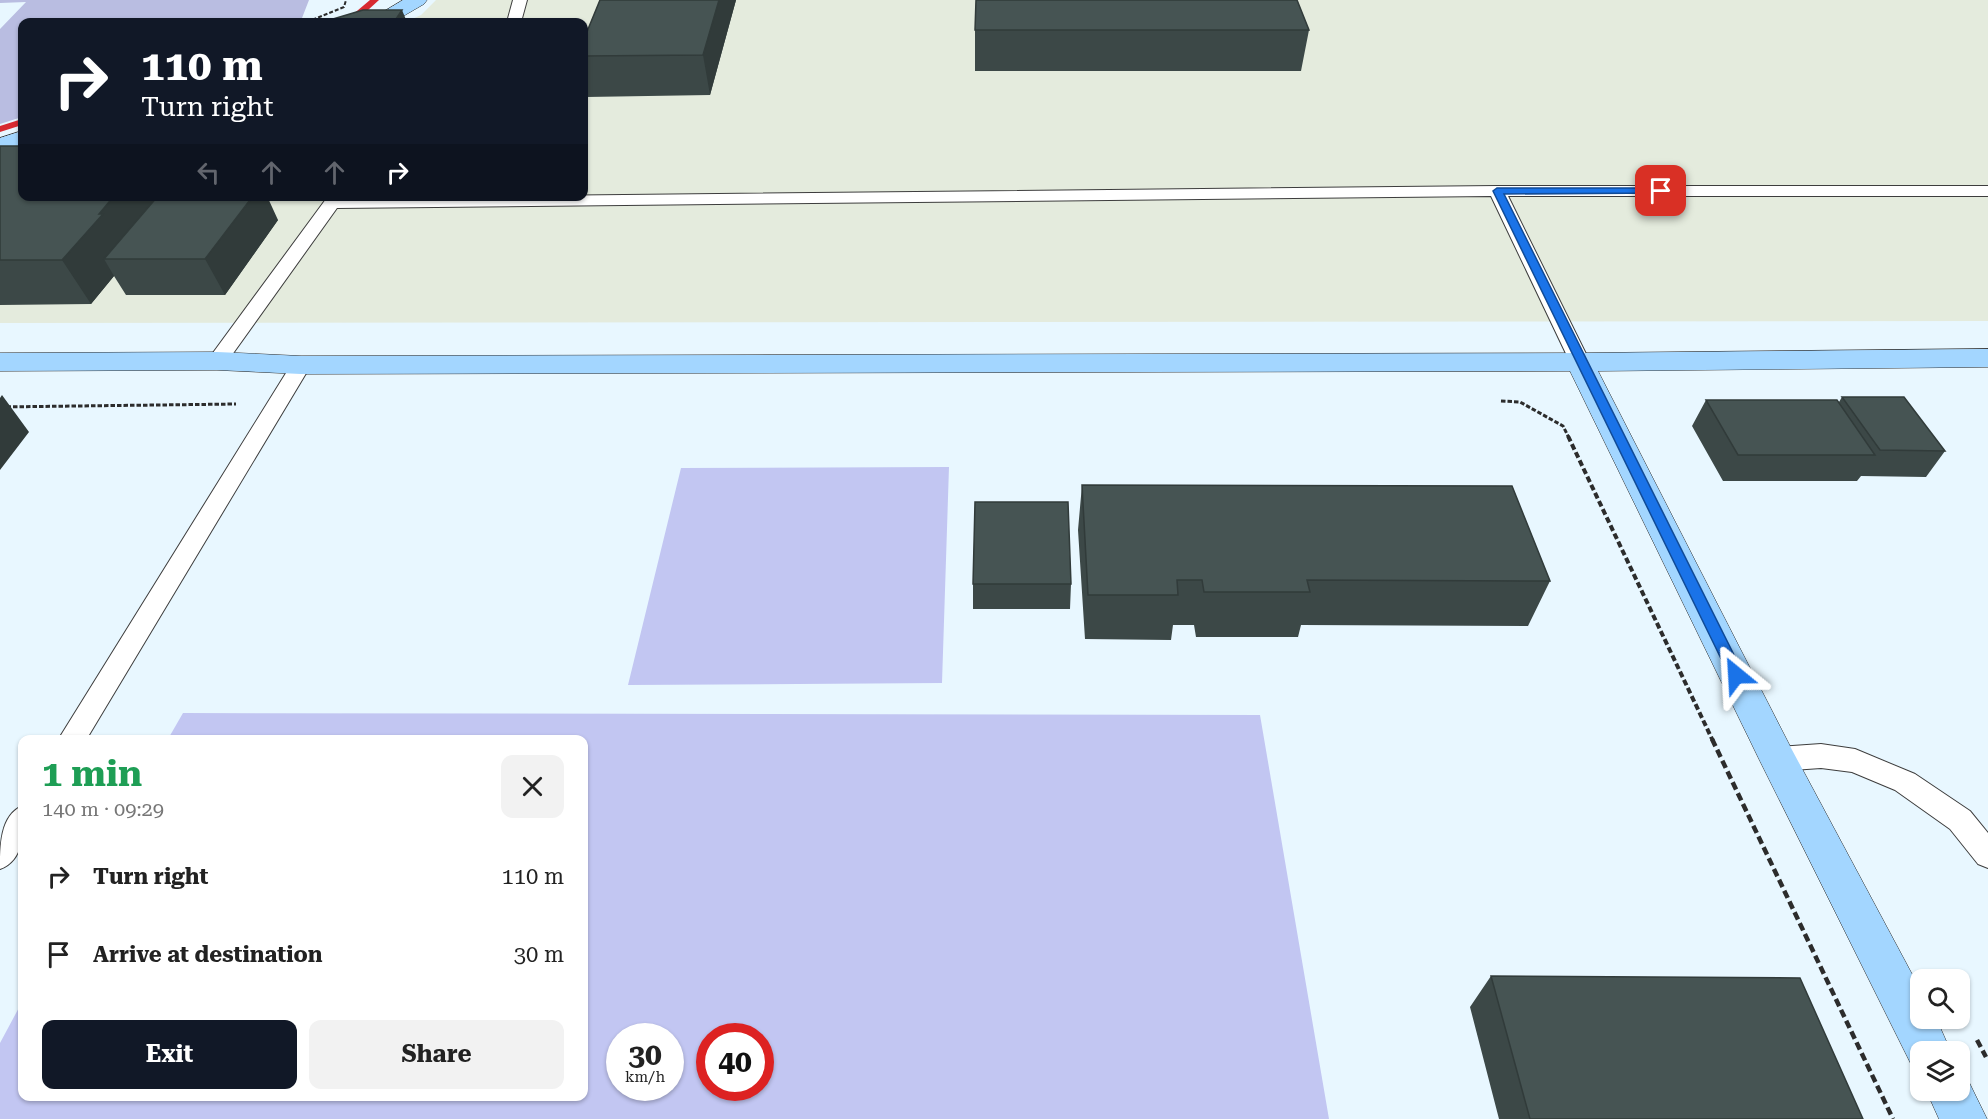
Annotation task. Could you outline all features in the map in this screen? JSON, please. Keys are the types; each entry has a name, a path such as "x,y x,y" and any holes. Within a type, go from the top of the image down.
{"street":[{"path":"387,18 417,0"},
{"path":"0,145 18,139"},
{"path":"0,362 217,361 301,365 1580,362 1988,358"},
{"path":"1580,362 1778,759 1923,1041"},
{"path":"1955,1101 1964,1119"}],"lane":[{"path":"515,18 520,0"},
{"path":"588,198 1497,191 1988,191"},
{"path":"1497,191 1580,362"},
{"path":"217,361 332,203 378,201"},
{"path":"74,735 301,365"},
{"path":"1778,759 1821,756 1856,761 1905,782 1960,820 1988,855"},
{"path":"0,856 18,826"}],"path":[{"path":"317,18 344,7 346,0"},
{"path":"1458,362 1474,400 1520,402 1563,426 1893,1119"}],"shaded area":[{"path":"0,0 309,0 302,18 18,18 18,118 0,124 0,29 26,2 0,3"},
{"path":"436,0 1988,0 1988,321 0,323 0,157 18,189 18,201 588,201 588,18 415,18 421,15"},
{"path":"949,467 942,683 628,685 681,468"},
{"path":"183,713 1260,715 1329,1119 0,1119 0,1043 18,1009 18,1101 588,1101 588,735 170,735"}],"building":[{"path":"600,0 719,0 703,55 588,56 588,29"},
{"path":"976,0 1297,0 1309,30 975,30"},
{"path":"363,10 402,10 397,18 336,18"},
{"path":"0,146 18,146 18,201 110,201 99,214 103,214 62,260 0,260"},
{"path":"154,201 249,201 205,259 104,259"},
{"path":"1842,397 1904,397 1945,451 1880,450"},
{"path":"1706,400 1837,400 1875,455 1738,455"},
{"path":"1082,485 1512,486 1550,581 1307,580 1310,592 1204,592 1202,580 1177,580 1178,595 1088,595"},
{"path":"975,502 1068,502 1071,584 973,584"},
{"path":"1491,976 1800,978 1863,1119 1530,1119"}],"waterway":[{"path":"354,18 375,0"},
{"path":"0,129 18,123"}],"route":[{"path":"1661,191 1497,191 1736,675"}]}
